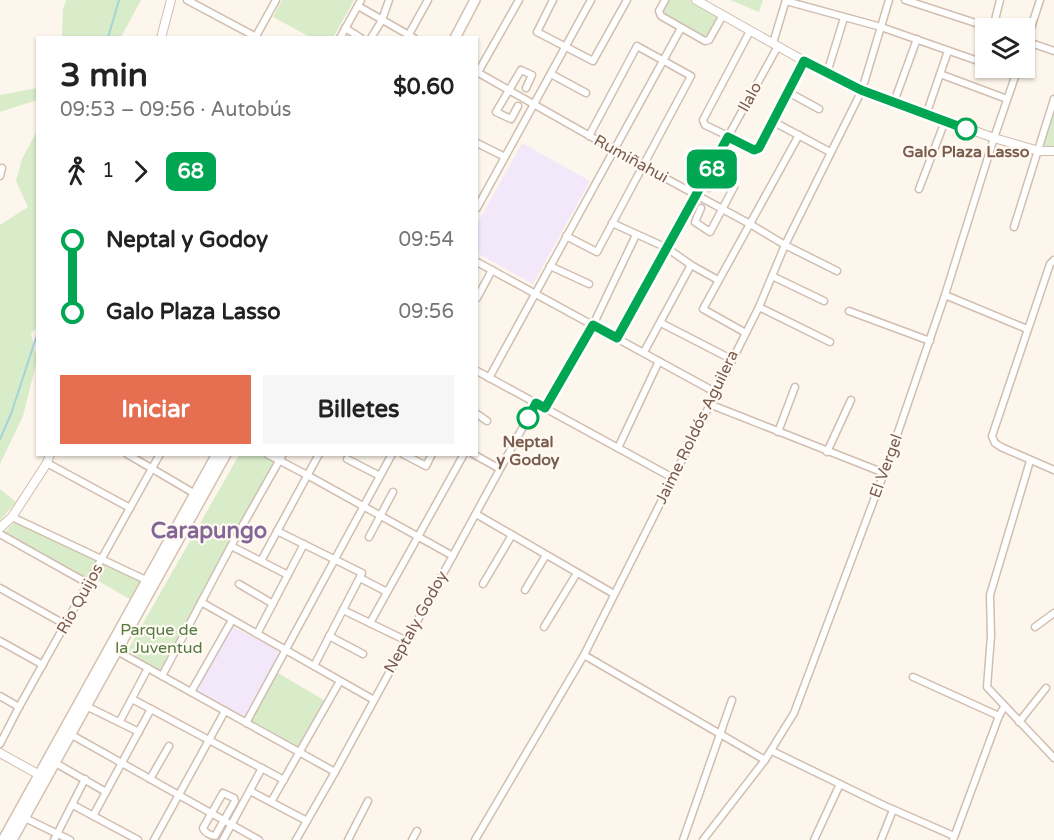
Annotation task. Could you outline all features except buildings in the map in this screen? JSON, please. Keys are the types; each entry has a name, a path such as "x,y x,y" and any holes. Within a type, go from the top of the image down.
{"main road":[{"path":"455,36 475,0"},
{"path":"3,840 52,761 151,582 217,456"},
{"path":"198,495 225,456"},
{"path":"52,761 117,651 151,582"},
{"path":"12,840 43,777"}],"street":[{"path":"162,36 171,0"},
{"path":"187,0 254,36"},
{"path":"257,36 276,0"},
{"path":"341,36 359,3 410,36 428,0"},
{"path":"478,71 519,0"},
{"path":"553,0 537,32 594,61 627,0"},
{"path":"478,206 591,0"},
{"path":"665,0 659,14 707,41 723,15"},
{"path":"696,0 804,61 861,90 994,138 1039,151 1054,151"},
{"name":"Jaime Roldós Aguilera","path":"475,840 584,656 744,332 759,307 785,245 861,90 889,0"},
{"path":"905,0 975,23"},
{"path":"995,18 1000,0"},
{"path":"1034,18 1040,0"},
{"path":"786,1 880,27 975,60"},
{"name":"Ilalo","path":"617,338 776,45 786,1"},
{"path":"372,36 389,2"},
{"path":"827,73 844,18"},
{"path":"345,28 358,36"},
{"path":"489,378 681,28"},
{"path":"750,31 703,123 728,137 757,150 804,61"},
{"path":"894,102 917,39"},
{"path":"566,236 597,252 641,165 691,76 637,46 589,136"},
{"path":"1035,46 1054,51"},
{"path":"926,115 948,51"},
{"path":"518,106 511,119 496,112 521,70 532,75 526,88"},
{"name":"Rumiñahui","path":"478,74 785,245 837,271"},
{"path":"551,74 586,93"},
{"path":"940,74 1008,99"},
{"name":"El Vergel","path":"703,840 772,751 794,713 884,473 945,295 1015,78"},
{"path":"788,92 819,109"},
{"path":"1014,228 1054,99"},
{"path":"919,189 945,121"},
{"path":"772,122 830,152"},
{"path":"744,332 703,309 799,135"},
{"path":"478,144 505,157"},
{"path":"0,176 2,168"},
{"path":"701,208 695,222 710,232 734,187 715,179 709,188"},
{"path":"612,224 667,248 718,280"},
{"path":"545,408 593,325 636,235"},
{"path":"1054,260 1050,264 1027,329 992,436 995,443 1001,447 1054,470"},
{"path":"478,263 715,392"},
{"path":"644,352 692,265"},
{"path":"550,266 589,284"},
{"path":"478,296 492,270"},
{"path":"772,276 824,301"},
{"path":"945,295 1027,329"},
{"path":"759,307 830,342"},
{"path":"849,311 930,340"},
{"path":"661,322 731,359"},
{"path":"618,448 659,361"},
{"path":"478,372 673,478"},
{"path":"778,432 795,387"},
{"path":"827,452 851,400"},
{"name":"Neptaly Godoy","path":"296,840 536,403"},
{"path":"709,404 884,473"},
{"path":"478,415 487,421"},
{"path":"0,528 12,517 49,456"},
{"path":"130,456 198,495"},
{"name":"Río Quijos","path":"0,744 159,456"},
{"path":"261,561 318,456"},
{"path":"246,723 391,456"},
{"path":"407,456 426,466 431,456"},
{"path":"370,623 463,456"},
{"path":"477,456 500,469"},
{"path":"162,676 281,458 453,556"},
{"path":"347,459 380,476"},
{"path":"1030,461 990,595 991,636 987,687 1054,758"},
{"path":"47,463 130,508"},
{"path":"369,537 393,492"},
{"path":"476,514 614,594"},
{"path":"12,517 151,582"},
{"path":"277,531 335,560 387,592"},
{"path":"0,534 89,584"},
{"path":"483,584 512,535"},
{"path":"257,634 304,544"},
{"path":"231,546 288,575"},
{"path":"525,590 546,555"},
{"path":"544,627 577,573"},
{"path":"314,666 361,576"},
{"path":"239,584 273,604"},
{"path":"0,588 66,625"},
{"path":"201,602 374,699"},
{"path":"343,610 406,641"},
{"path":"1035,627 1054,613"},
{"path":"191,692 232,620"},
{"path":"329,636 363,654"},
{"path":"0,641 43,664"},
{"path":"117,651 335,772"},
{"path":"584,656 765,760"},
{"path":"120,721 148,668"},
{"path":"913,677 999,716"},
{"path":"271,802 340,681"},
{"path":"1019,722 1046,688"},
{"path":"0,696 19,707"},
{"path":"132,699 284,780"},
{"path":"682,840 732,700"},
{"path":"86,706 139,732"},
{"path":"772,751 953,838 1004,707"},
{"path":"93,816 151,709"},
{"path":"154,840 225,711"},
{"path":"70,734 259,840"},
{"path":"150,779 169,746"},
{"path":"0,753 43,777"},
{"path":"52,761 106,792"},
{"path":"223,840 262,768"},
{"path":"54,840 85,779"},
{"path":"814,840 840,784"},
{"path":"250,791 307,821"},
{"path":"225,793 235,799 215,836 203,828 211,813 225,793"},
{"path":"348,840 368,801"},
{"path":"73,805 138,840"},
{"path":"881,840 893,810"},
{"path":"24,818 70,840"},
{"path":"412,840 417,831"}],"shaded area":[{"path":"522,143 590,181 533,284 478,254 478,222"},
{"path":"230,625 276,649 279,654 243,719 193,692"}],"green space":[{"path":"66,0 141,0 122,36 62,36 63,9"},
{"path":"282,0 354,0 334,36 308,36 273,17"},
{"path":"667,0 690,0 720,17 707,40 660,13"},
{"path":"730,0 763,0 759,12"},
{"path":"36,88 36,100 0,112 0,95"},
{"path":"1054,102 1054,147 1040,148"},
{"path":"36,133 36,329 31,333 36,364 23,416 0,464 0,225 28,207 16,181 22,159"},
{"name":"Parque de la Juventud","path":"238,456 279,456 166,675 126,653"},
{"path":"0,489 16,502 0,521"},
{"path":"15,522 98,560 86,580 3,534"},
{"path":"104,563 143,582 133,601 95,579"},
{"path":"275,671 327,702 300,751 249,723"}],"waterway":[{"path":"109,36 119,0"},
{"path":"0,439 11,414 36,338"}],"bus line":[{"name":"68","path":"528,418 536,403 545,408 593,325 617,338 728,137 757,150 804,61 861,90 966,129"}],"place":[{"name":"Galo Plaza Lasso","path":"966,129"},
{"name":"Neptal y Godoy","path":"528,418"}],"district":[{"name":"Carapungo","path":"209,531"}]}
